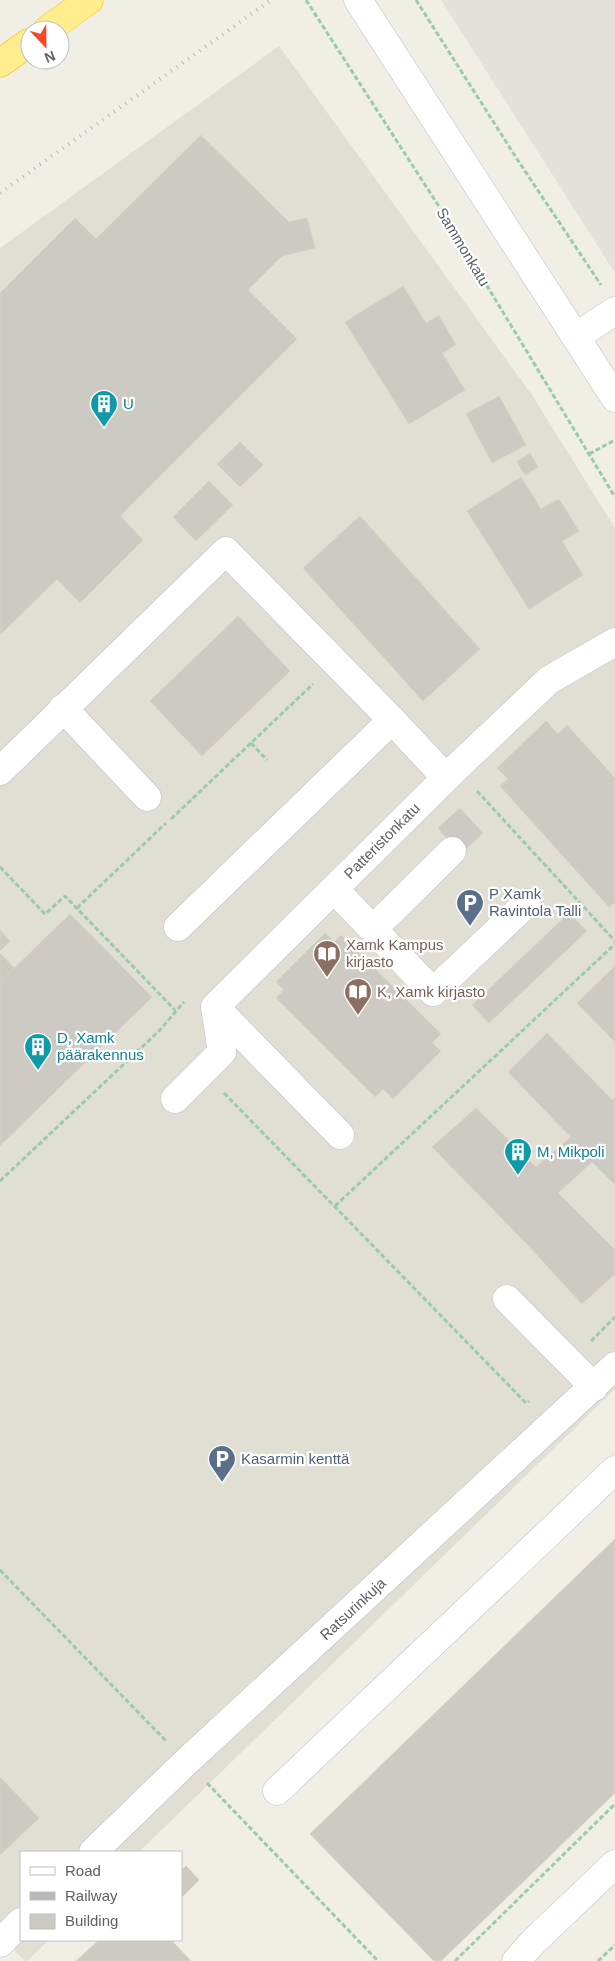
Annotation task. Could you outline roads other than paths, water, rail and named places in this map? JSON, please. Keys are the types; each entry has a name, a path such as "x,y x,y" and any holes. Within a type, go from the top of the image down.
{"highway":[{"path":"61,20 89,0"},
{"path":"0,63 20,49"}],"street":[{"path":"358,0 615,398"},
{"path":"576,336 610,300"},
{"path":"0,771 226,551 392,720 451,773"},
{"name":"Patteristonkatu","path":"215,1007 451,773 549,680 615,642"},
{"path":"63,708 147,797"},
{"path":"178,927 392,720"},
{"path":"373,929 452,851"},
{"path":"334,889 433,992 527,904"},
{"path":"175,1099 222,1052 215,1007"},
{"path":"215,1007 340,1135"},
{"path":"507,1300 594,1387"},
{"name":"Ratsurinkuja","path":"94,1851 186,1762 615,1366"},
{"path":"276,1792 615,1470"},
{"path":"516,1961 533,1942 615,1864"},
{"path":"0,1943 20,1923"}],"railway":[{"path":"0,193 271,0"}],"place":[{"name":"U","path":"104,428"},
{"name":"P Xamk Ravintola Talli","path":"470,927"},
{"name":"Xamk Kampus kirjasto","path":"327,978"},
{"name":"K, Xamk kirjasto","path":"358,1016"},
{"name":"D, Xamk päärakennus","path":"38,1071"},
{"name":"M, Mikpoli","path":"518,1176"},
{"name":"Kasarmin kenttä","path":"222,1483"}]}
